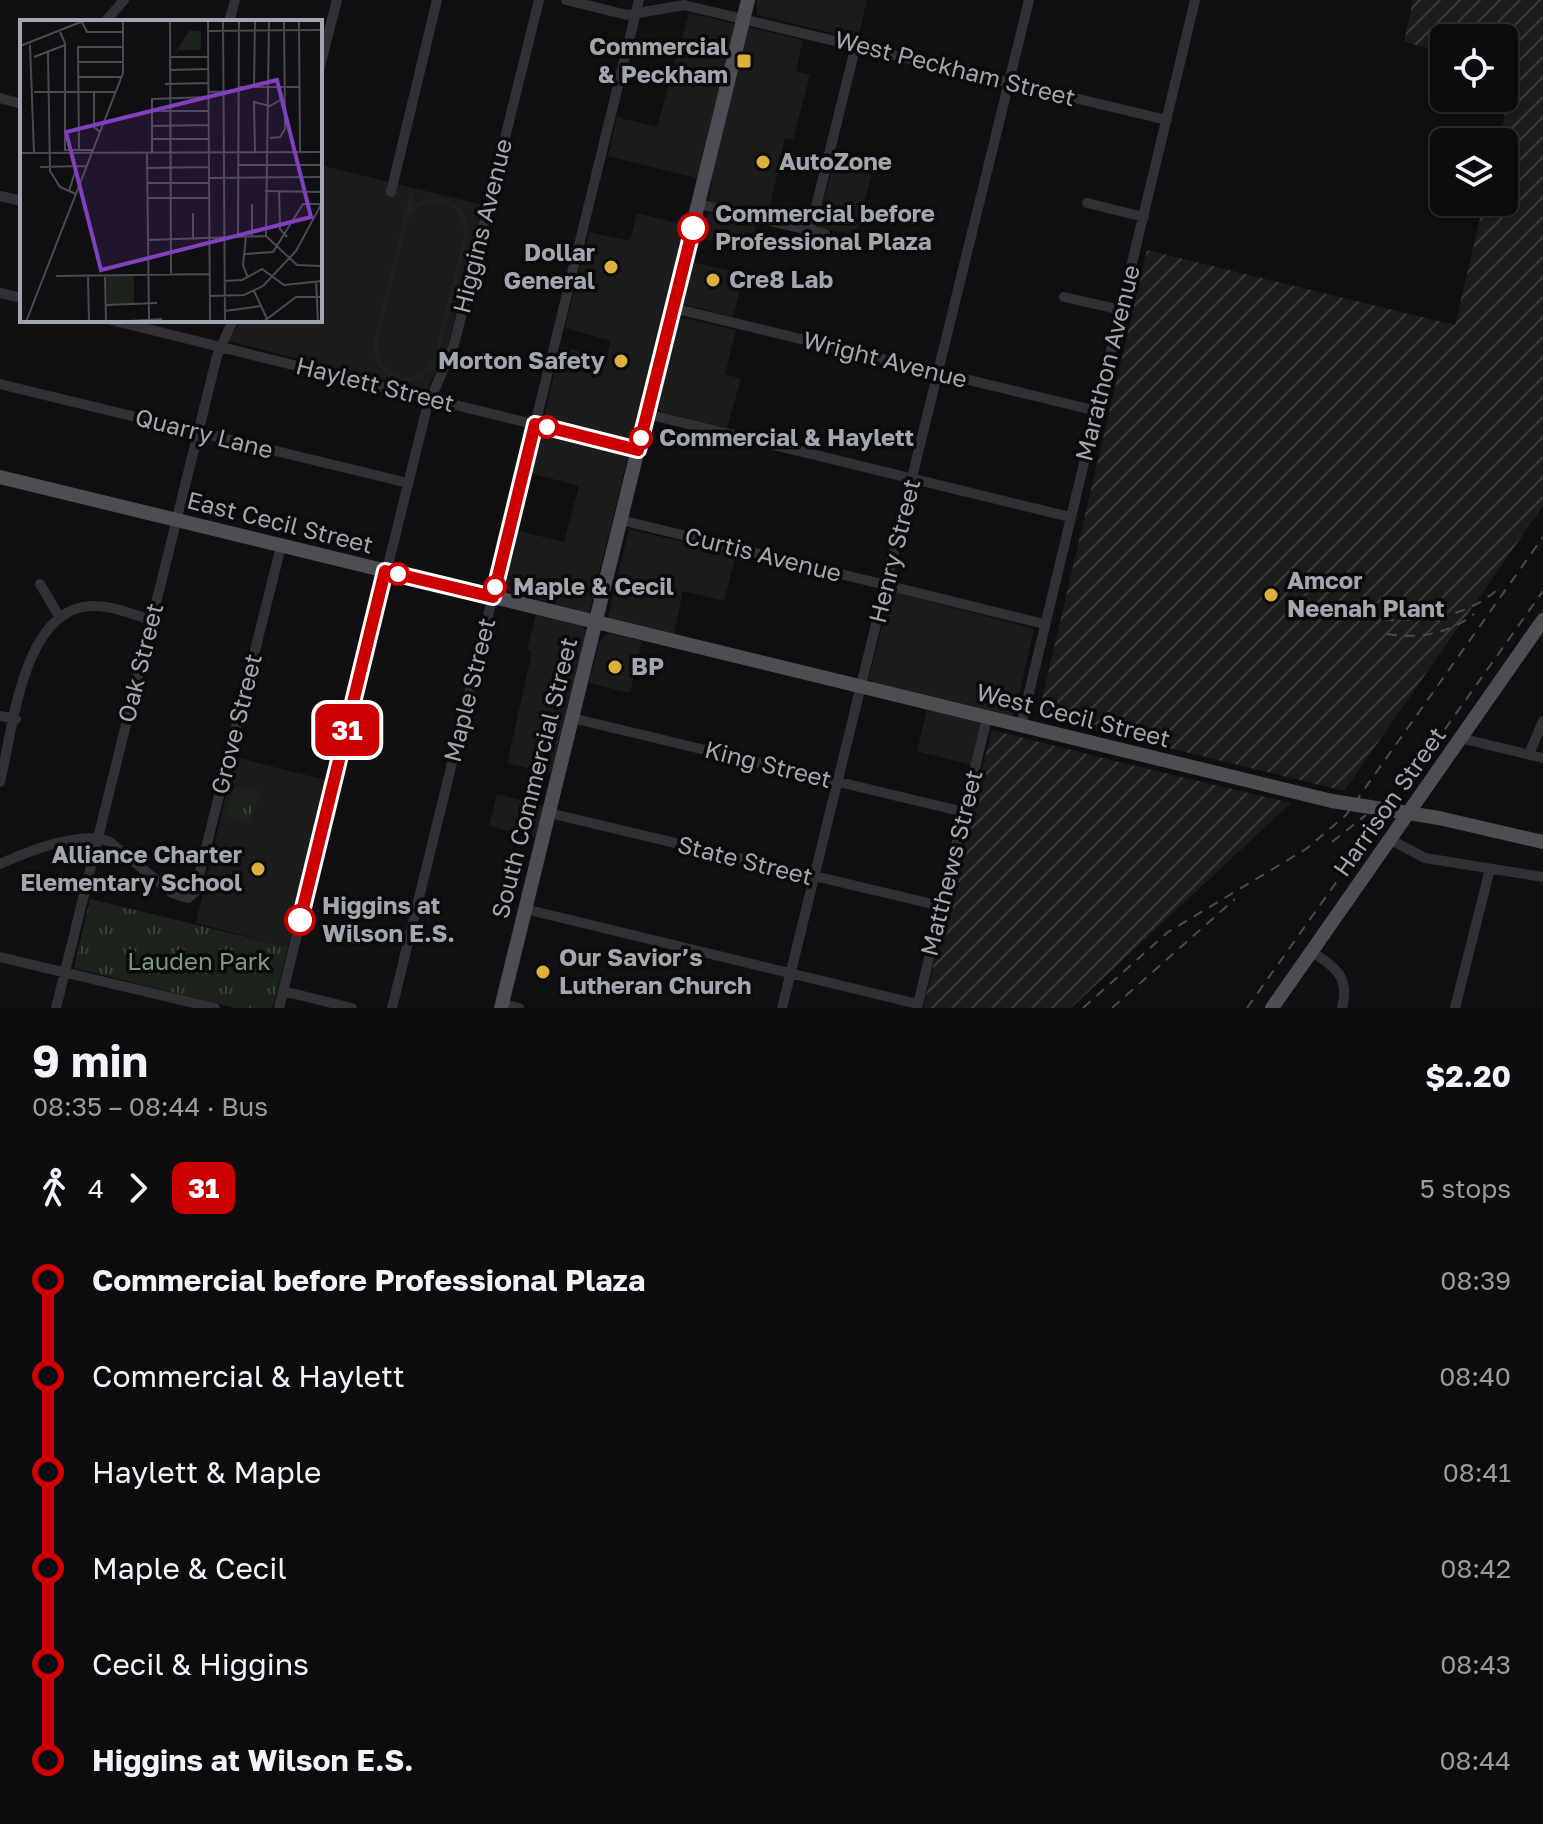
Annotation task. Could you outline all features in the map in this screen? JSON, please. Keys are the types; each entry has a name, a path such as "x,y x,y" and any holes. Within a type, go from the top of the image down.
{"main road":[{"name":"South Commercial Street","path":"501,1006 748,0"},
{"name":"East Cecil Street","path":"0,477 596,622"},
{"name":"Harrison Street","path":"1272,1008 1543,620"},
{"name":"West Cecil Street","path":"596,622 1332,801 1439,818 1543,842"}],"street":[{"path":"107,20 124,0"},
{"path":"230,20 235,0"},
{"path":"322,58 337,0"},
{"path":"391,192 437,0"},
{"name":"Higgins Avenue","path":"279,1008 385,571 430,398 454,345 539,0"},
{"path":"566,0 635,15"},
{"name":"Maple Street","path":"392,1008 639,0"},
{"name":"Henry Street","path":"782,1008 1029,0"},
{"name":"Marathon Avenue","path":"1021,726 1195,0"},
{"name":"West Peckham Street","path":"635,15 684,5 1167,120"},
{"path":"810,231 856,45"},
{"path":"0,98 20,103"},
{"path":"0,196 20,201"},
{"path":"1087,203 1144,217"},
{"path":"699,204 825,234"},
{"path":"0,293 20,298"},
{"path":"1064,297 1121,310"},
{"name":"Wright Avenue","path":"673,308 1097,411"},
{"name":"Haylett Street","path":"119,322 638,450"},
{"name":"Oak Street","path":"56,1008 219,347 232,322"},
{"name":"Quarry Lane","path":"0,384 408,483"},
{"path":"647,414 1070,517"},
{"name":"Curtis Avenue","path":"621,520 1044,624"},
{"name":"Grove Street","path":"98,837 110,842 172,893 188,898 199,884 281,546"},
{"path":"40,584 59,616"},
{"path":"0,782 33,650 43,631 59,616 78,608 96,606 151,620"},
{"path":"0,716 16,719"},
{"name":"King Street","path":"572,718 964,812"},
{"name":"Matthews Street","path":"917,1006 987,718"},
{"path":"1529,754 1543,721"},
{"path":"1460,738 1543,758"},
{"name":"State Street","path":"549,813 941,906"},
{"path":"0,864 37,850 98,837"},
{"path":"1391,840 1425,858 1543,877"},
{"path":"1455,1008 1490,869"},
{"path":"525,909 917,1006"},
{"path":"1312,952 1343,977 1346,988 1342,1008"},
{"path":"0,957 169,1003 215,1008"},
{"path":"283,991 352,1008"},
{"path":"501,1006 519,1008"}],"shaded area":[{"path":"757,0 867,0 858,39 757,15"},
{"path":"1413,0 1543,0 1543,506 1344,791 1038,716 1147,250 1455,325 1481,216 1518,216 1518,128 1502,128 1505,115 1493,112 1518,112 1518,24 1430,24 1430,48 1404,42"},
{"path":"689,13 803,40 796,71 810,75 793,139 785,138 768,216 709,201 712,182 608,156 617,117 657,127"},
{"path":"834,163 872,174 855,235 816,227"},
{"path":"322,165 483,205 446,353 426,392 229,341 240,322 322,322"},
{"path":"637,213 686,225 589,613 500,589 515,530 564,542 579,486 530,473 561,347 606,358 611,341 565,328 589,232 630,241"},
{"path":"708,213 756,224 749,251 699,238"},
{"path":"693,262 744,274 733,317 684,304"},
{"path":"683,318 736,330 725,374 741,379 727,428 662,412 658,408 677,321"},
{"path":"629,529 736,555 724,601 683,591 674,635 608,617"},
{"path":"891,594 1034,629 1015,714 1010,717 983,712 971,765 917,751 930,697 872,683 869,678"},
{"path":"536,614 582,625 586,631 551,774 507,763 532,652 527,650"},
{"path":"608,633 642,641 630,693 589,683 600,641"},
{"path":"992,730 1291,803 1071,1008 923,1008"},
{"path":"235,757 329,781 288,947 196,923"},
{"path":"497,794 544,806 536,838 489,826"}],"green space":[{"path":"410,191 414,192 411,207 430,199 449,201 463,212 469,233 437,362 419,378 399,380 382,368 373,346","holes":["437,201 456,209 465,233 433,362 420,375 403,378 382,365 377,343 408,218 419,206"]},
{"path":"239,787 260,792 249,822 226,816 233,790"},
{"name":"Lauden Park","path":"90,899 288,947 274,1004 271,1008 236,1008 74,968"}],"railway":[{"path":"1083,1008 1168,932 1306,849 1346,815 1543,537"},
{"path":"1384,620 1416,620 1461,611 1488,597 1501,586"},
{"path":"1247,1008 1543,591"},
{"path":"1387,634 1410,636 1433,633 1454,626 1474,614"},
{"path":"1332,842 1366,815"},
{"path":"1112,1008 1235,899"}],"bus line":[{"name":"31","path":"300,920 385,571 493,597 535,424 638,450 693,228"}],"place":[{"name":"Commercial & Peckham","path":"744,61"},
{"name":"AutoZone","path":"763,162"},
{"name":"Commercial before Professional Plaza","path":"693,228"},
{"name":"Dollar General","path":"611,267"},
{"name":"Cre8 Lab","path":"713,280"},
{"name":"Morton Safety","path":"621,361"},
{"name":"Commercial & Haylett","path":"641,438"},
{"name":"Maple & Cecil","path":"495,587"},
{"name":"Amcor Neenah Plant","path":"1271,595"},
{"name":"BP","path":"615,667"},
{"name":"Alliance Charter Elementary School","path":"258,869"},
{"name":"Higgins at Wilson E.S.","path":"300,920"},
{"name":"Our Savior’s Lutheran Church","path":"543,972"}]}
